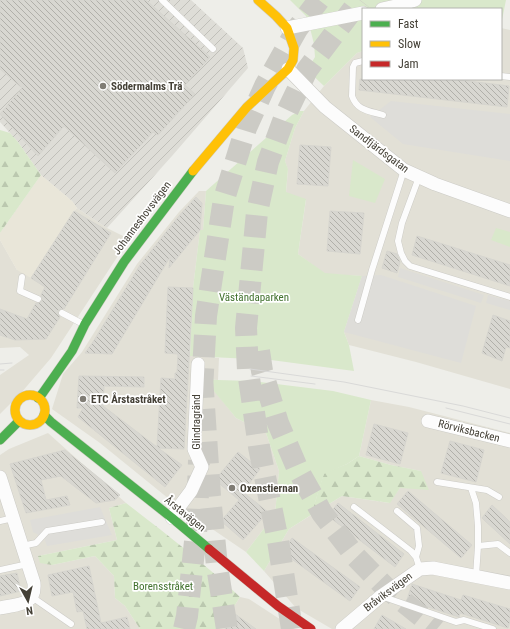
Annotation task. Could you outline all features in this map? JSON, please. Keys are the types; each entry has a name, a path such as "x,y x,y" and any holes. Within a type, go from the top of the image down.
{"main road":[{"path":"258,0 287,28 294,48 293,60 288,69"},
{"name":"Johanneshovsvägen","path":"38,398 69,355 84,324 124,262 184,182 247,107 288,69"},
{"path":"27,395 32,395 38,398 45,407 44,415 40,422 33,425 25,425 15,415 18,400 27,395"},
{"name":"Årstavägen","path":"44,415 278,606 311,629"},
{"path":"0,440 20,421"}],"street":[{"path":"387,8 415,0"},
{"path":"287,28 362,13"},
{"name":"Sandfjärdsgatan","path":"288,69 325,107 404,170 434,184 510,211"},
{"name":"Glindragränd","path":"172,518 191,491 202,467 194,450 198,364"},
{"name":"Rörviksbacken","path":"428,421 510,441"},
{"path":"0,608 28,601 32,597 34,590 34,583 1,485"},
{"name":"Bråviksvägen","path":"342,629 418,563 433,568 510,583"}],"lane":[{"path":"162,0 213,49"},
{"path":"362,61 355,63 353,67 353,101 362,110 383,115"},
{"path":"358,320 383,233 404,170"},
{"path":"419,177 402,223 398,241 401,253 405,260 410,266 510,297"},
{"path":"22,277 20,291 38,299"},
{"path":"62,313 84,324"},
{"path":"437,482 487,490 499,498"},
{"path":"471,488 476,503 478,526 476,576"},
{"path":"354,506 411,551 418,563"},
{"path":"398,511 418,528 418,563"},
{"path":"0,521 13,518"},
{"path":"22,546 36,543 47,531 102,522"},
{"path":"478,546 498,544 510,554"},
{"path":"0,570 28,564"},
{"path":"381,596 456,622 464,620 493,629"},
{"path":"32,597 71,624"}],"shaded area":[{"name":"Södermalms Trä","path":"0,0 191,0 243,48 248,68 107,228 77,208 72,201 41,175 18,142 0,122"},
{"path":"502,28 510,30 510,389 416,362 349,345 344,332 362,276 325,274 298,254 306,200 286,193 288,170 285,161 295,128 304,111 324,86 357,53 362,51 362,80 502,80"},
{"path":"391,101 510,114 510,161 403,144 370,117"},
{"path":"41,175 72,201 77,208 31,278 17,270 0,240 0,233"},
{"path":"199,191 206,191 203,230 200,230 193,288 190,356 219,358 218,380 205,379 236,418 266,433 279,471 275,514 246,552 174,503 100,443 52,409 63,374 82,352 137,264 179,212"},
{"path":"77,208 107,228 129,239 51,358 21,393 0,414 0,375 29,355 20,347 0,348 0,240 17,270"},
{"path":"400,268 484,295 481,303 398,277"},
{"path":"381,275 476,306 461,363 344,332 362,276"},
{"path":"488,295 510,301 510,310 486,303"},
{"path":"371,400 409,407 510,433 510,629 332,629 296,608 264,571 289,529 342,496 389,503 400,488 421,471 391,465 359,456"},
{"path":"48,433 126,503 109,508 117,540 38,556 52,565 95,556 114,576 115,598 125,606 140,629 0,629 0,455 9,449"},
{"path":"100,507 112,535 47,546 44,538 33,532 30,520"},
{"path":"240,597 249,599 295,629 220,629"}],"green space":[{"path":"290,0 506,0 502,20 502,8 362,8 362,51 357,53 324,86 307,70 315,57 314,44 306,16"},
{"name":"Väständaparken","path":"300,111 304,111 295,128 285,161 288,169 286,192 306,199 298,254 325,273 362,276 344,332 349,345 354,371 271,360 190,356 193,288 200,230 203,230 206,191 292,115"},
{"path":"0,130 10,133 41,175 0,233"},
{"path":"353,160 385,179 375,203 349,196"},
{"path":"496,228 510,232 510,247 491,240"},
{"path":"204,379 252,381 333,391 371,400 359,456 347,464 324,474 311,515 289,529 264,571 246,552 275,514 279,471 266,433 236,418"},
{"path":"359,456 391,465 421,471 429,490 400,488 390,503 342,496 311,515 324,473 347,464"},
{"name":"Borensstråket","path":"126,503 198,560 240,597 220,629 140,629 125,606 115,598 114,576 95,556 52,565 40,563 38,556 117,540 109,508"}],"building":[{"name":"Södermalms Trä","path":"0,0 146,0 210,57 185,85 195,94 158,135 153,132 115,173 64,126 38,156 0,114 22,88 0,69"},
{"path":"360,79 460,80 509,86 507,107 359,90"},
{"path":"300,145 331,147 328,186 297,184"},
{"path":"196,197 202,203 200,230 169,268 170,257 112,354 85,353 140,265"},
{"path":"74,211 111,233 64,309 58,311 60,317 46,339 15,340 0,335 0,309 27,319 36,303 42,301 41,295 45,287 31,278"},
{"path":"330,211 364,213 360,254 327,251"},
{"path":"417,236 510,265 510,286 412,255"},
{"path":"387,251 397,254 400,262 397,273 382,268"},
{"path":"168,287 193,288 184,449 158,448 182,465 165,487 78,417 83,408 77,408 79,376 144,377 144,387 104,386 103,406 157,447 161,378 175,379 175,373 177,373 178,354 165,353"},
{"path":"493,315 510,321 510,348 506,347 502,361 482,353"},
{"path":"374,424 408,433 400,464 366,455"},
{"path":"450,441 484,450 476,482 441,473"},
{"path":"65,450 120,495 115,500 96,503 61,476 41,480 46,500 67,496 70,505 26,513 10,464"},
{"path":"238,452 260,469 243,492 268,512 243,540 221,521 239,500 215,480"},
{"path":"408,491 472,545 461,558 397,504"},
{"path":"338,503 404,554 395,567 328,516"},
{"path":"492,505 510,522 510,544 482,518"},
{"path":"292,538 360,587 350,601 282,552"},
{"path":"89,566 101,623 127,617 130,629 87,629 83,611 77,612 73,592 52,596 48,575"},
{"path":"17,573 21,591 0,596 0,576"},
{"path":"412,584 461,600 463,595 510,609 510,621 508,628 460,613 459,617 407,600"},
{"path":"235,614 256,629 225,629"},
{"path":"382,615 406,629 374,629"}],"tunnel":[{"path":"202,390 206,316 224,199 246,128 265,86 297,29 319,0"},
{"path":"292,629 278,541 259,447 248,371 246,328 257,212 268,162 285,116 307,70 360,0"},
{"path":"259,351 262,371 278,423 298,470 322,513 356,557 384,586 437,629"},
{"path":"202,376 210,496 217,566 227,629"},
{"path":"184,629 187,616 197,523 199,460"}],"tram line":[{"path":"0,364 12,363"},
{"path":"250,369 344,382 463,406 510,418"},
{"path":"251,376 315,384"},
{"path":"446,408 510,424"}],"traffic: fast":[{"path":"38,398 72,351 85,324 124,262 193,171"},
{"path":"44,415 209,549"},
{"path":"0,440 19,421"}],"traffic: slow":[{"path":"193,171 247,107 288,69 293,60 294,48 287,28 258,0"},
{"path":"30,395 41,399 45,410 41,421 30,425 19,421 15,410 19,399 30,395"}],"traffic: jam":[{"path":"209,549 278,606 311,629"}],"place":[{"name":"Södermalms Trä","path":"103,86"},
{"name":"ETC Årstastråket","path":"83,399"},
{"name":"Oxenstiernan","path":"232,488"}]}
